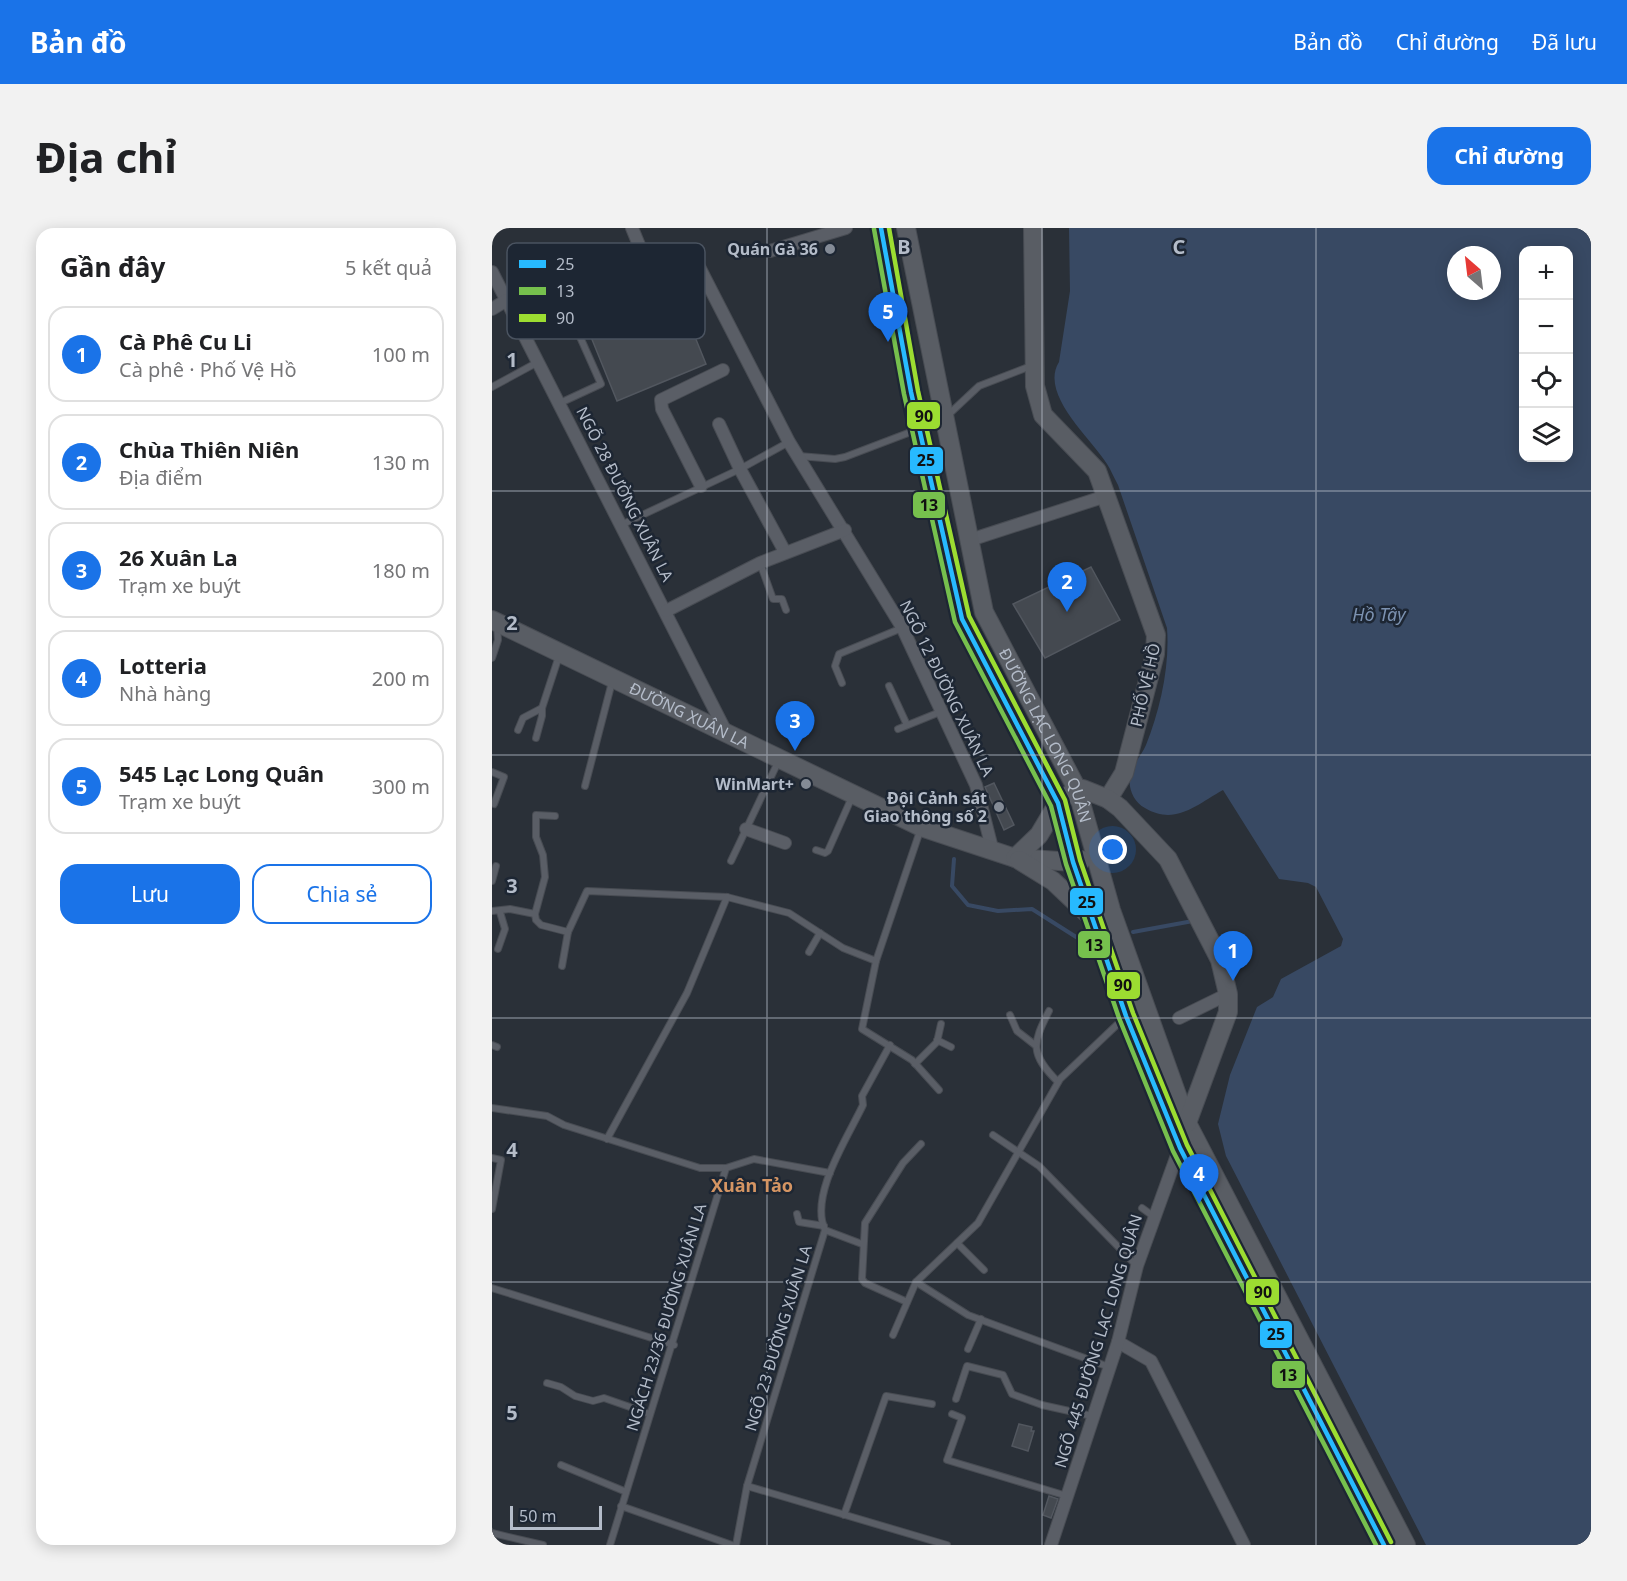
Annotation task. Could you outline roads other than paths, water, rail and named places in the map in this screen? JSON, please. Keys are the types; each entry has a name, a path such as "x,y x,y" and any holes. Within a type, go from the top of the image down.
{"main road":[{"name":"ĐƯỜNG LẠC LONG QUÂN","path":"881,228 919,429 962,619 1058,803 1073,862 1126,1016 1180,1148 1384,1545"},
{"name":"ĐƯỜNG LẠC LONG QUÂN","path":"906,228 984,612 1077,789 1094,858 1187,1123 1406,1545"},
{"name":"PHỐ VỆ HỒ","path":"1033,228 1035,386 1043,415 1091,462 1097,471 1153,626 1156,645 1124,773 1108,799"},
{"name":"ĐƯỜNG XUÂN LA","path":"494,621 921,827 992,848 1015,858 1073,862 1094,858"},
{"path":"1091,917 1053,881 1015,858 1039,835 1058,803 1077,789 1083,789 1108,799 1120,808 1168,858 1220,960 1228,994 1228,1012 1187,1123"}],"street":[{"path":"632,228 638,243"},
{"path":"770,251 846,228"},
{"name":"NGÕ 28 ĐƯỜNG XUÂN LA","path":"492,272 507,300"},
{"name":"NGÕ 12 ĐƯỜNG XUÂN LA","path":"705,278 789,442 845,530 902,627 976,785 992,848"},
{"path":"492,309 507,306"},
{"name":"NGÕ 28 ĐƯỜNG XUÂN LA","path":"526,339 726,732"},
{"path":"701,486 663,409 661,400 723,370"},
{"path":"719,424 740,469 785,552"},
{"path":"970,540 1106,496"},
{"path":"666,611 760,563 845,530"},
{"path":"746,829 785,843"},
{"path":"1179,1018 1228,994"},
{"name":"NGÕ 445 ĐƯỜNG LẠC LONG QUÂN","path":"1051,1545 1118,1342 1137,1266 1153,1216 1180,1148 1187,1123"},
{"path":"1118,1342 1150,1361 1244,1545"}],"lane":[{"path":"560,403 601,384 581,339"},
{"path":"492,387 538,362"},
{"path":"945,417 979,386 1035,364"},
{"path":"799,456 845,457 919,429"},
{"path":"621,525 740,469 789,442"},
{"path":"760,563 773,598 782,599 786,610"},
{"path":"492,658 498,640 494,621"},
{"path":"842,683 835,666 839,654 854,645 902,627"},
{"path":"536,738 542,708 560,653"},
{"path":"585,786 613,678"},
{"path":"890,686 907,725"},
{"path":"518,730 523,718 542,708"},
{"path":"898,729 940,712"},
{"path":"731,861 779,759"},
{"path":"492,772 504,777 494,804"},
{"path":"816,850 825,853 828,851 853,795"},
{"path":"555,816 536,815 536,837 545,868 535,914 536,920 541,925 568,932"},
{"path":"921,827 876,961 862,1029 890,1045 915,1064 939,1090"},
{"path":"492,881 496,866"},
{"path":"562,966 568,932 587,891 727,897 789,913 843,948 876,961"},
{"path":"607,1139 687,993 727,897"},
{"path":"492,911 500,912 510,909 535,914"},
{"path":"498,949 505,929 500,912"},
{"path":"809,952 820,933"},
{"path":"1035,1045 1035,1038 1049,1011"},
{"path":"1010,1015 1017,1031 1035,1045 1049,1072 1058,1082"},
{"path":"892,1335 916,1282 978,1223 1058,1082 1126,1016"},
{"path":"915,1064 937,1040 941,1024"},
{"path":"937,1040 951,1047"},
{"name":"NGÕ 23 ĐƯỜNG XUÂN LA","path":"734,1545 747,1486 824,1228 821,1200 830,1173 863,1105 862,1096 890,1045"},
{"path":"492,1108 547,1116 564,1125 700,1168 726,1168 754,1159 830,1173"},
{"path":"993,1135 1039,1166 1137,1266"},
{"path":"907,1302 865,1283 860,1272 862,1245 866,1223 903,1163 921,1144"},
{"path":"492,1158 501,1160 492,1209"},
{"name":"NGÁCH 23/36 ĐƯỜNG XUÂN LA","path":"610,1545 624,1491 674,1345 726,1168"},
{"path":"1143,1208 1153,1216"},
{"path":"797,1214 800,1222 824,1228 862,1245"},
{"path":"957,1243 984,1270"},
{"path":"916,1282 968,1314 1109,1367"},
{"path":"492,1288 674,1345"},
{"path":"968,1349 981,1319"},
{"path":"956,1399 967,1366 1003,1376 1012,1394 1042,1406 1092,1416"},
{"path":"547,1383 561,1387 575,1396 593,1401 604,1398 651,1414"},
{"path":"844,1515 886,1396 932,1404"},
{"path":"952,1414 962,1418 947,1460 1067,1496"},
{"path":"561,1465 624,1491"},
{"path":"747,1486 948,1545"},
{"path":"621,1506 734,1545"},
{"path":"492,1533 543,1545"}],"water":[{"name":"Hồ Tây","path":"1069,228 1591,228 1591,1545 1426,1545 1226,1156 1218,1124 1230,1075 1257,1007 1273,997 1281,979 1341,946 1343,939 1316,887 1308,883 1279,879 1223,790 1185,811 1166,815 1145,808 1133,795 1130,786 1131,773 1146,745 1163,688 1168,643 1167,628 1118,485 1100,453 1061,401 1056,388 1055,375 1070,291"}],"waterway":[{"path":"954,859 952,886 968,905 998,911 1032,909 1084,942"},
{"path":"1133,932 1193,921"}],"place":[{"name":"Quán Gà 36","path":"830,249"},
{"name":"545 Lạc Long Quân","path":"888,342"},
{"name":"Chùa Thiên Niên","path":"1067,612"},
{"name":"26 Xuân La","path":"795,751"},
{"name":"WinMart+","path":"806,784"},
{"name":"Đội Cảnh sát Giao thông số 2","path":"999,807"},
{"name":"Cà Phê Cu Li","path":"1233,981"},
{"name":"Lotteria","path":"1199,1204"}],"district":[{"name":"Xuân Tảo","path":"752,1185"}]}
